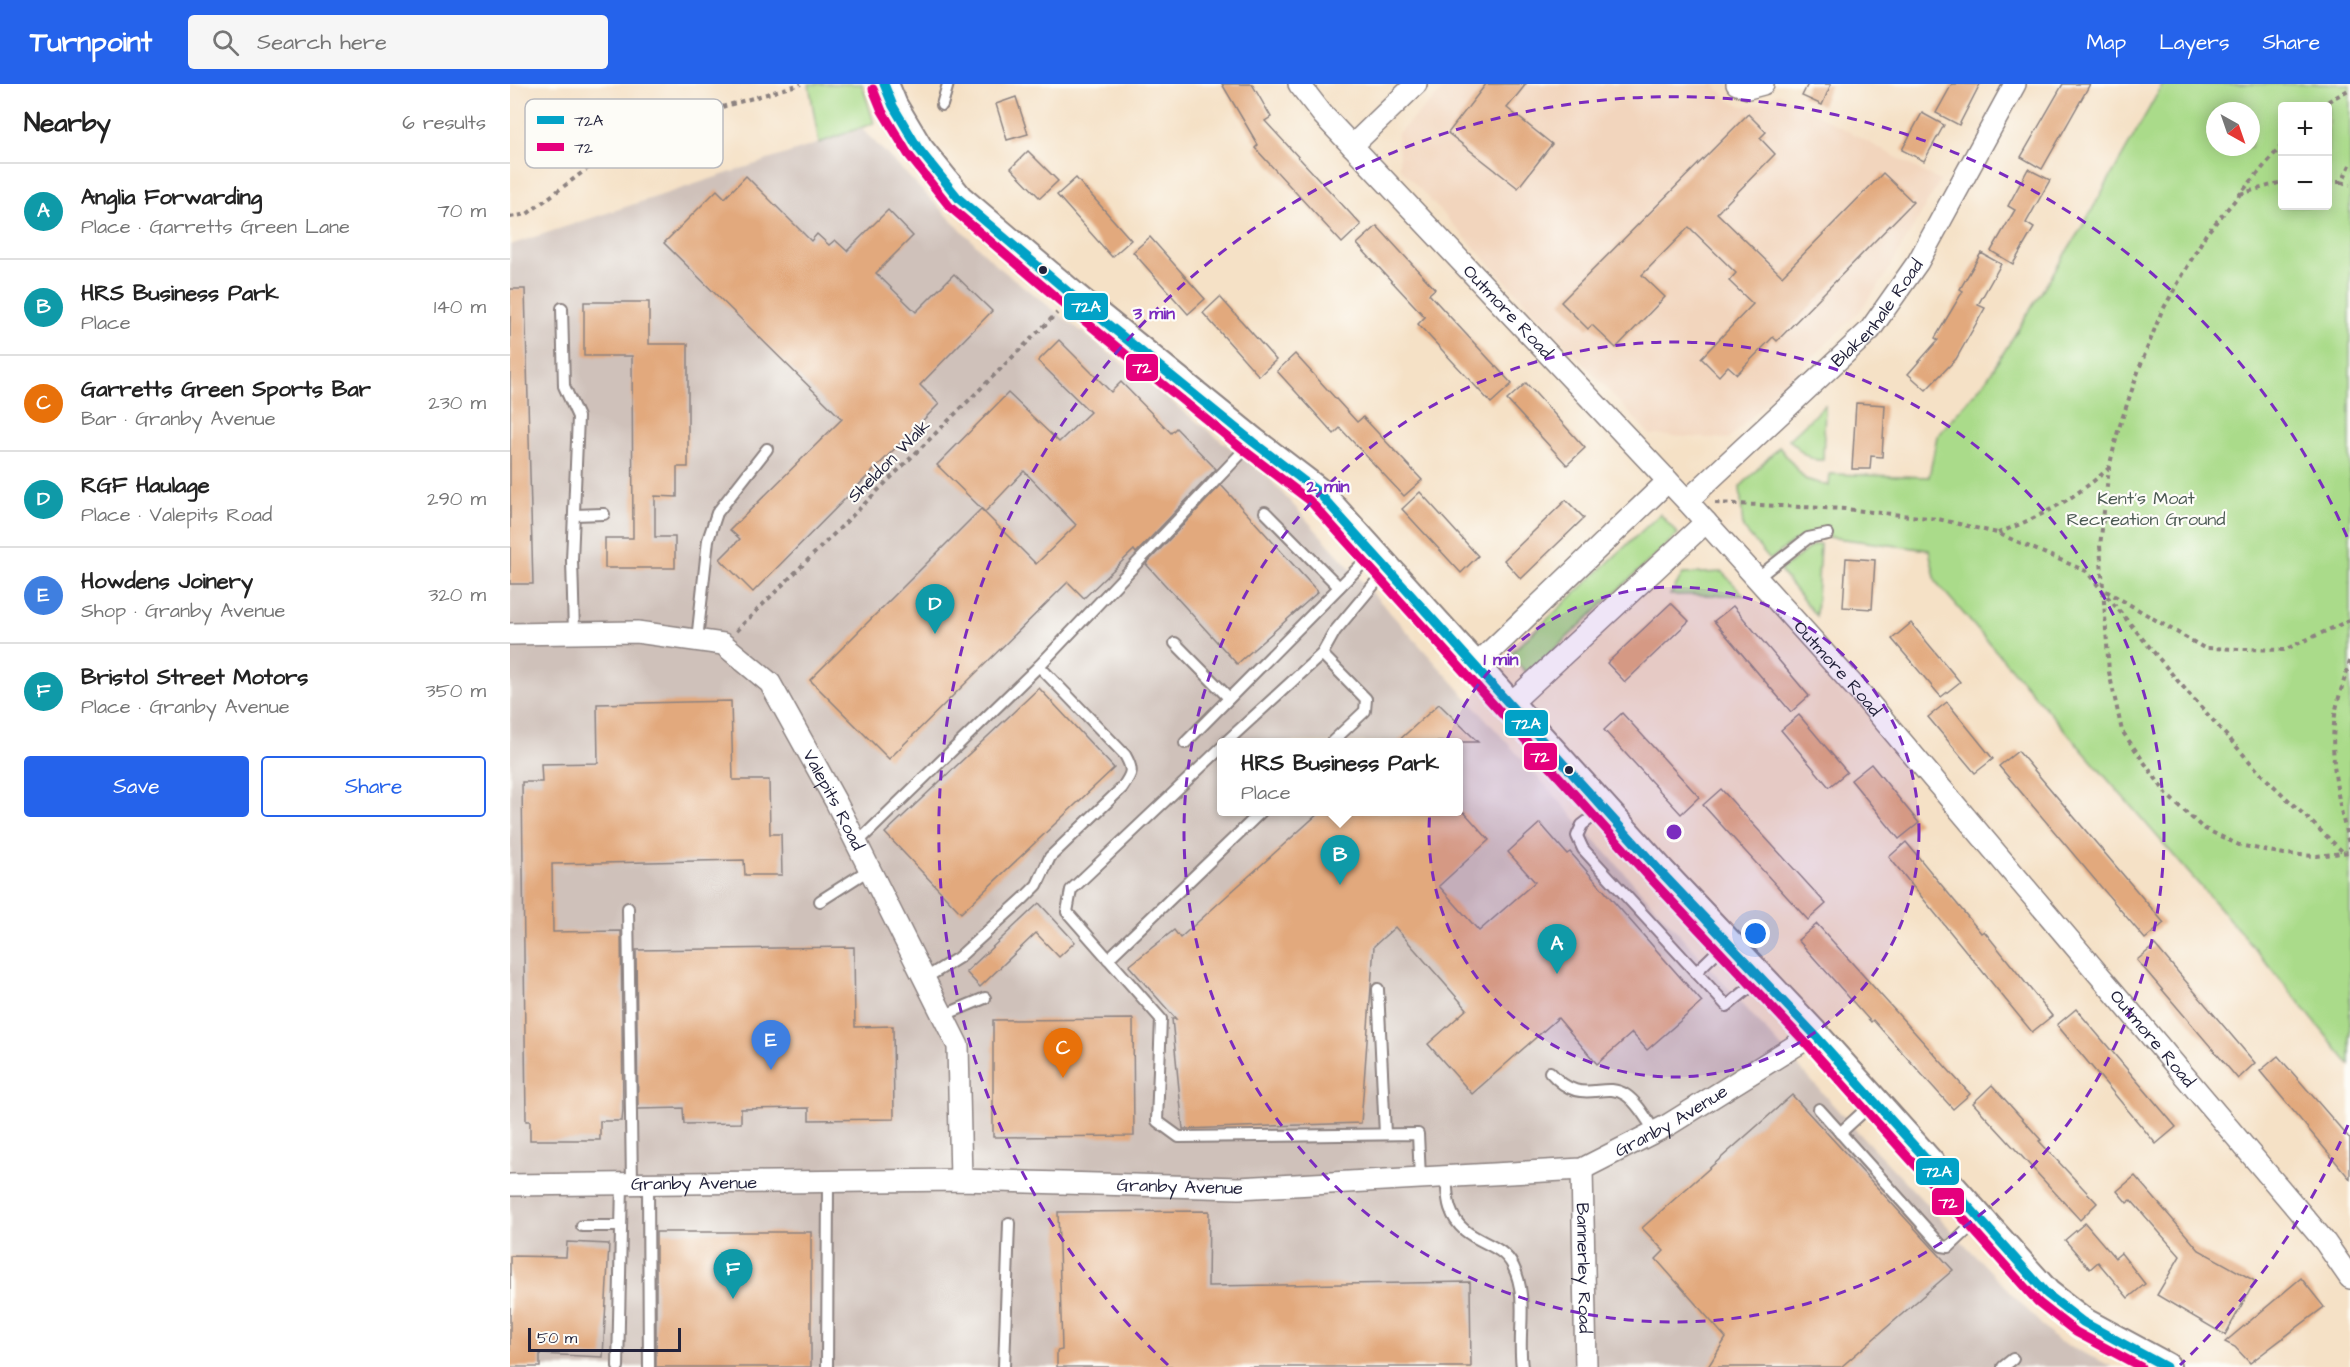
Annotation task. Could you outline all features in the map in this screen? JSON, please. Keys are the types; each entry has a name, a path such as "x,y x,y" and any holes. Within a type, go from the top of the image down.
{"street":[{"path":"884,84 893,106 918,148 959,199 1073,296 1252,442 1317,491 1603,809 1814,1034 2047,1294 2083,1322 2166,1367"},
{"name":"Outmore Road","path":"1299,84 1323,115 1687,501 1872,706 2325,1242 2350,1278"},
{"path":"1352,146 1416,84"},
{"path":"1737,84 1748,88 1763,84"},
{"name":"Blakenhale Road","path":"1687,501 1870,330 1918,262 2015,84"},
{"path":"1474,667 1668,481"},
{"path":"1509,705 1706,522"},
{"path":"510,634 637,632 723,644"},
{"name":"Valepits Road","path":"723,644 770,683 836,802 958,1046 961,1180"},
{"name":"Granby Avenue","path":"510,1185 961,1180 1239,1188 1582,1169 1655,1132 1814,1034"},
{"name":"Bannerley Road","path":"1582,1169 1586,1367"}],"lane":[{"path":"942,105 948,84"},
{"path":"562,309 564,386 578,417 572,560 574,633"},
{"path":"857,843 1039,666 1252,442"},
{"path":"697,640 708,540 717,513 767,449"},
{"path":"1265,512 1339,587"},
{"path":"574,515 604,514"},
{"path":"1756,578 1808,538 1828,534"},
{"path":"1185,743 1339,587 1379,562"},
{"path":"1230,738 1322,654 1379,562"},
{"path":"1175,643 1229,698"},
{"path":"1322,654 1366,699 1365,711 1336,738"},
{"path":"924,979 958,958 1024,898 1037,885 1050,857 1122,788 1131,774 1131,765 1125,755 1039,666"},
{"path":"1217,756 1071,890 1067,912 1161,1019 1157,1121 1179,1137 1418,1134 1420,1178"},
{"path":"1603,809 1582,825 1578,836 1583,849 1727,1006 1761,978"},
{"path":"1108,959 1257,816"},
{"path":"820,901 870,869"},
{"path":"627,908 634,1184 649,1367"},
{"path":"1696,972 1727,942"},
{"path":"1378,989 1385,1134"},
{"path":"942,1016 985,998"},
{"path":"1550,1072 1569,1089 1587,1093 1612,1091 1626,1095 1655,1132"},
{"path":"1840,1133 1874,1101"},
{"path":"1819,1109 1942,1245 1949,1247 1980,1219"},
{"path":"1446,1176 1450,1208 1458,1224 1471,1237 1503,1253 1513,1265 1520,1287 1522,1367"},
{"path":"827,1367 828,1181"},
{"path":"618,1367 621,1226 634,1184"},
{"path":"1004,1367 1009,1223"},
{"path":"582,1226 621,1226"},
{"path":"2003,1367 2013,1359"}],"path":[{"path":"723,107 801,84"},
{"path":"2328,102 2350,90"},
{"path":"2278,151 2206,234 2161,313 2118,432 2109,468 2100,546 2109,672 2122,731 2168,796 2203,828 2239,845 2284,855 2317,856 2350,850 2337,798 2334,750 2336,714 2350,661"},
{"path":"2342,182 2350,165"},
{"path":"510,217 527,214 588,168"},
{"path":"2332,182 2350,185"},
{"path":"2238,195 2278,183"},
{"name":"Sheldon Walk","path":"723,644 1073,296"},
{"path":"1997,533 2037,518 2065,503 2109,468"},
{"path":"1687,501 1856,510 1938,519 1997,533 2086,571 2177,680 2258,771 2343,852"},
{"path":"2103,590 2204,648 2284,650 2350,620"}],"shaded area":[{"path":"1449,84 1714,84 1730,101 1743,106 1762,103 1778,93 1940,181 1884,278 1860,311 1729,439 1650,435 1400,168 1397,134"},
{"path":"862,129 996,265 1268,477 1853,1127 2056,1340 2113,1367 510,1367 510,245"}],"green space":[{"path":"809,84 862,84 874,123 819,143"},
{"name":"Kent's Moat Recreation Ground","path":"2163,84 2350,84 2350,1065 2262,957 1936,582 1929,550 1828,537 1828,530 1803,536 1770,560 1743,528 1740,487 1779,447 1805,479 1829,486 1830,474 1929,477 1937,436 1987,379 2085,222"},
{"path":"1825,405 1823,460 1817,460 1804,454 1789,439"},
{"path":"1660,514 1678,534 1528,674 1509,655"},
{"path":"1820,544 1816,616 1780,571 1813,545"},
{"path":"1722,572 1744,595 1670,595 1683,574"}],"building":[{"path":"1222,84 1252,84 1271,117 1265,121 1361,225 1342,243 1255,148 1258,145"},
{"path":"1486,84 1526,84 1507,108 1552,144 1518,188 1448,133"},
{"path":"1808,84 1831,84 1822,105 1802,96"},
{"path":"1952,84 1980,84 1959,125 1936,113"},
{"path":"2063,84 2090,84 2042,169 2021,157"},
{"path":"1016,97 1028,134 1007,140 996,104"},
{"path":"1922,113 1944,125 1924,161 1902,150"},
{"path":"1748,114 1766,132 1760,138 1775,154 1717,213 1782,276 1883,173 1913,202 1777,341 1773,337 1737,374 1728,366 1719,376 1701,358 1753,304 1729,281 1736,273 1689,227 1642,275 1665,297 1616,348 1592,325 1588,329 1561,302"},
{"path":"1028,151 1058,181 1040,198 1011,168"},
{"path":"2028,169 2050,180 2026,223 2034,228 2013,264 1991,251 2015,210 2008,206"},
{"path":"746,176 811,241 817,234 829,245 835,240 847,251 888,210 913,236 876,273 916,312 954,274 992,311 920,385 939,404 753,592 720,559 740,539 730,530 842,419 664,243 717,190 725,198"},
{"path":"1076,178 1131,240 1112,257 1057,195"},
{"path":"1377,226 1435,289 1429,294 1512,384 1491,403 1418,324 1425,317 1357,244"},
{"path":"1150,237 1205,299 1188,314 1133,252"},
{"path":"1981,253 2001,264 1978,305 1985,308 1956,359 1926,390 1908,374 1938,340 1935,338 1963,291 1960,289"},
{"path":"510,289 525,289 533,584 510,584"},
{"path":"1220,297 1276,360 1259,376 1203,313"},
{"path":"584,302 649,302 649,344 688,344 688,467 677,467 677,497 655,496 655,537 675,537 675,568 605,568 605,538 633,538 632,356 584,356"},
{"path":"1059,340 1111,392 1121,382 1171,433 1176,428 1216,469 1136,553 1134,550 1084,598 1068,582 889,759 810,680 981,509 1036,564 1076,525 1024,471 985,512 937,465 1008,393 1059,442 1090,412 1038,361"},
{"path":"1295,354 1357,422 1363,417 1422,480 1404,496 1340,428 1334,434 1277,371"},
{"path":"1526,383 1585,448 1567,465 1507,400"},
{"path":"1856,403 1885,405 1882,457 1871,456 1870,469 1852,469"},
{"path":"1221,485 1318,592 1237,664 1146,564"},
{"path":"1420,492 1478,556 1461,573 1402,509"},
{"path":"1566,500 1584,518 1521,579 1504,560"},
{"path":"1846,558 1875,560 1872,609 1843,607"},
{"path":"1671,603 1689,621 1625,682 1607,663"},
{"path":"1733,606 1809,696 1791,712 1714,621"},
{"path":"1911,623 1960,682 1941,697 1892,639"},
{"path":"1039,688 1114,768 961,913 885,833"},
{"path":"731,701 733,780 769,780 770,834 781,834 782,875 745,875 744,860 552,864 553,932 621,931 623,1109 622,1121 600,1121 600,1140 530,1140 530,1121 526,1121 522,782 542,782 541,764 598,763 597,704"},
{"path":"1947,702 1993,759 1975,773 1928,717"},
{"path":"1439,704 1478,742 1463,742 1463,738 1401,738"},
{"path":"1622,713 1699,797 1681,814 1604,730"},
{"path":"1799,715 1847,772 1829,787 1781,730"},
{"path":"2018,751 2164,923 2145,939 1999,766"},
{"path":"1871,764 1919,823 1899,839 1851,780"},
{"path":"1721,789 1826,904 1808,920 1703,805"},
{"path":"1464,812 1489,840 1439,886 1479,931 1535,882 1508,852 1540,823 1567,854 1570,852 1702,1002 1647,1050 1632,1033 1597,1064 1558,1018 1472,1094 1428,1044 1467,1009 1395,927 1374,946 1361,1123 1183,1129 1172,1019 1176,1019 1129,966 1174,930 1180,938 1316,816 1463,816"},
{"path":"1906,842 1981,933 1984,931 2052,1016 2032,1032 1889,857"},
{"path":"1039,903 1075,942 1059,957 1036,933 980,987 966,972"},
{"path":"1817,924 1970,1094 1953,1109 1798,940"},
{"path":"2155,945 2255,1063 2238,1079 2137,960"},
{"path":"854,947 855,1027 893,1026 894,1119 809,1120 809,1108 741,1109 741,1123 684,1124 683,1108 638,1109 636,950"},
{"path":"2076,1009 2176,1127 2156,1144 2057,1025"},
{"path":"1133,1019 1134,1136 993,1137 993,1020"},
{"path":"2278,1056 2350,1139 2350,1179 2260,1071"},
{"path":"1992,1085 2041,1140 2039,1141 2097,1203 2080,1220 1973,1103"},
{"path":"1792,1095 1953,1270 1841,1367 1708,1367 1726,1338 1656,1259 1664,1251 1642,1228"},
{"path":"2135,1176 2199,1250 2255,1281 2225,1335 2157,1295 2180,1256 2131,1200 2127,1203 2117,1191"},
{"path":"1209,1211 1208,1286 1470,1282 1471,1367 1057,1367 1057,1351 1062,1350 1058,1212"},
{"path":"2085,1223 2115,1258 2121,1253 2145,1284 2128,1298 2098,1262 2090,1269 2065,1240"},
{"path":"656,1232 811,1232 811,1367 656,1367"},
{"path":"567,1242 609,1244 603,1357 540,1354 540,1367 510,1367 510,1256 566,1257"},
{"path":"2301,1278 2324,1307 2250,1363 2235,1347 2225,1342"}],"transit line":[{"name":"72A","path":"884,84 893,106 918,148 959,199 1073,296 1317,491 1660,871 1814,1034 2047,1294 2083,1322 2166,1367"},
{"name":"72","path":"873,89 882,111 908,154 950,207 1065,305 1309,500 1651,879 1805,1042 2038,1302 2076,1332 2141,1367"}],"place":[{"name":"RGF Haulage","path":"935,634"},
{"name":"HRS Business Park","path":"1340,885"},
{"name":"Anglia Forwarding","path":"1557,974"},
{"name":"Howdens Joinery","path":"771,1070"},
{"name":"Garretts Green Sports Bar","path":"1063,1078"},
{"name":"Bristol Street Motors","path":"733,1299"}]}
